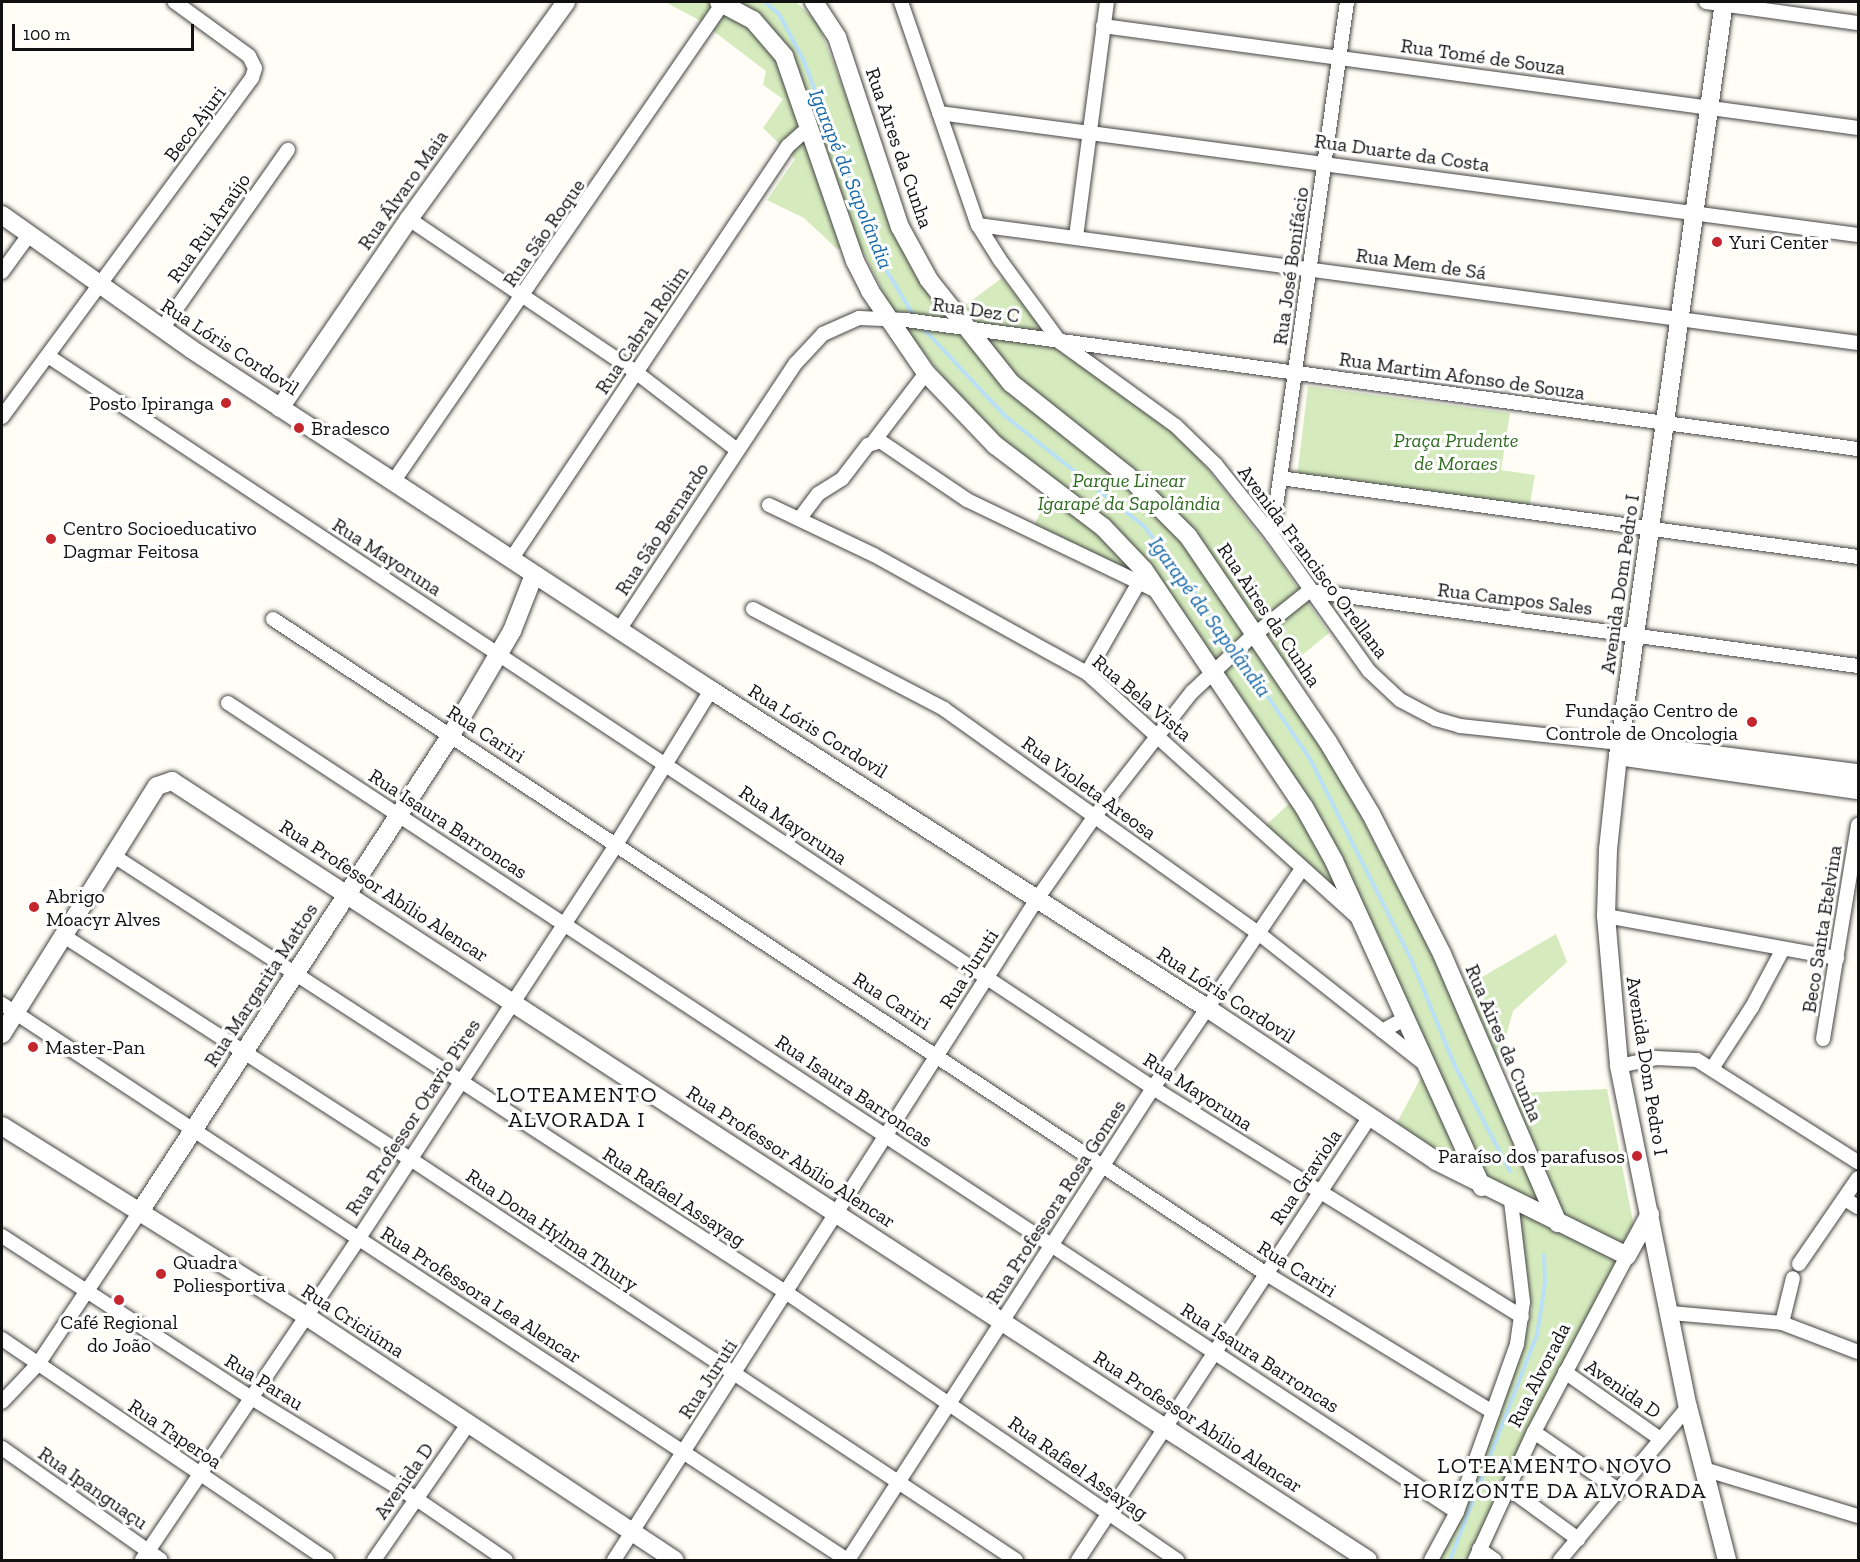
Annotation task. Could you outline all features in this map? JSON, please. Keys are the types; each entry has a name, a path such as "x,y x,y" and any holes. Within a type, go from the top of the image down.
{"street":[{"name":"Beco Ajuri","path":"99,285 243,93 255,68 242,49 175,2"},
{"name":"Rua Álvaro Maia","path":"280,408 409,219 566,2"},
{"path":"721,2 753,20 775,42 790,69 808,128 855,261 887,318 926,373 995,445 1124,547 1218,667 1304,807 1360,920 1482,1187"},
{"name":"Rua São Roque","path":"393,482 525,295 721,2"},
{"name":"Rua Aires da Cunha","path":"814,2 837,37 900,227 959,328 1035,405 1160,504 1188,536 1371,814 1442,954 1558,1223"},
{"name":"Avenida Francisco Orellana","path":"902,2 978,225 1060,342 1176,426 1216,465 1272,535 1310,591 1370,670 1417,712 1460,726 1619,749"},
{"path":"1076,237 1088,132 1107,2"},
{"name":"Rua José Bonifácio","path":"1272,535 1347,2"},
{"path":"1718,2 1858,23"},
{"name":"Avenida Dom Pedro I","path":"1718,2 1710,107 1619,749 1608,849 1606,916 1619,1066 1671,1313 1688,1407 1727,1560"},
{"name":"Rua Tomé de Souza","path":"1103,26 1858,128"},
{"name":"Rua Duarte da Costa","path":"939,113 1325,162 1858,235"},
{"name":"Rua Cabral Rolim","path":"512,558 788,146 808,128"},
{"name":"Rua Rui Araújo","path":"162,329 288,150"},
{"name":"Rua Lóris Cordovil","path":"2,215 162,329 280,408 711,690 1207,1008 1436,1161 1482,1187 1627,1256"},
{"path":"409,219 638,373 737,450"},
{"name":"Rua Mem de Sá","path":"978,225 1858,343"},
{"path":"2,272 29,235"},
{"path":"2,417 99,285"},
{"name":"Rua Dez C","path":"887,318 1060,342"},
{"name":"Rua São Bernardo","path":"619,630 737,450 813,342 847,321 887,318"},
{"name":"Rua Martim Afonso de Souza","path":"1060,342 1858,449"},
{"name":"Rua Mayoruna","path":"48,356 500,652 1153,1088 1522,1317"},
{"path":"800,518 818,494 842,479 926,373"},
{"path":"874,441 887,443 967,500 1138,584 1162,593"},
{"path":"1281,478 1858,557"},
{"name":"Rua Bela Vista","path":"769,505 800,518 1087,673 1360,920"},
{"path":"1111,570 1124,547"},
{"name":"Rua Margarita Mattos","path":"2,1402 39,1364 88,1292 451,735 500,652 534,575"},
{"path":"1087,673 1138,584"},
{"name":"Rua Juruti","path":"614,1560 1037,899 1095,816 1158,735 1218,667 1252,636 1310,591"},
{"name":"Rua Campos Sales","path":"1310,591 1858,666"},
{"name":"Rua Violeta Areosa","path":"753,609 944,709 1257,932 1425,1065"},
{"name":"Rua Cariri","path":"273,619 938,1054 1265,1273 1493,1412"},
{"name":"Rua Professor Otavio Pires","path":"145,1556 359,1238 563,922 617,843 711,690"},
{"name":"Rua Isaura Barroncas","path":"228,703 1457,1512"},
{"path":"1619,749 1858,773"},
{"path":"1619,749 1858,790"},
{"name":"Rua Professor Abílio Alencar","path":"114,856 157,786 166,781 180,784 836,1214 1165,1425 1368,1560"},
{"name":"Beco Santa Etelvina","path":"1823,1039 1858,825"},
{"path":"2,1034 8,1009 64,936 114,856"},
{"name":"Rua Rafael Assayag","path":"114,856 296,972 459,1082 787,1293 1177,1560"},
{"name":"Rua Professora Rosa Gomes","path":"848,1560 1153,1088 1302,869"},
{"path":"1606,916 1837,958"},
{"name":"Rua Dona Hylma Thury","path":"64,936 409,1158 1016,1560"},
{"path":"1713,1067 1783,949"},
{"name":"Rua Professora Lea Alencar","path":"8,1009 195,1129 848,1560"},
{"path":"1382,1031 1405,1019"},
{"path":"1619,1066 1656,1058 1679,1059 1713,1067 1858,1162"},
{"name":"Rua Graviola","path":"1078,1560 1369,1118"},
{"name":"Rua Criciúma","path":"2,1126 141,1210 306,1316 675,1560"},
{"path":"1436,1161 1454,1148 1455,1128"},
{"path":"1799,1264 1858,1178"},
{"path":"1845,1199 1858,1207"},
{"path":"1431,1560 1457,1512 1493,1412 1522,1317 1511,1201"},
{"name":"Rua Alvorada","path":"1477,1555 1534,1432 1650,1214"},
{"name":"Rua Parau","path":"2,1236 250,1397 415,1498 506,1560"},
{"path":"1782,1323 1793,1278"},
{"path":"1671,1313 1782,1323 1858,1352"},
{"name":"Rua Taperoa","path":"2,1339 327,1560"},
{"name":"Avenida D","path":"1565,1371 1659,1438"},
{"path":"1560,1560 1659,1438 1688,1407"},
{"name":"Avenida D","path":"374,1560 468,1424"},
{"path":"1534,1432 1617,1489"},
{"name":"Rua Ipanguaçu","path":"2,1448 145,1556 161,1560"},
{"path":"1704,1469 1858,1516"},
{"path":"1508,1488 1578,1539"},
{"path":"1477,1555 1495,1560"}],"green space":[{"name":"Parque Linear Igarapé da Sapolândia","path":"665,2 796,2 818,23 909,260 960,309 1002,278 1062,353 1170,428 1191,448 1275,555 1329,633 1290,665 1283,681 1358,811 1453,994 1556,934 1567,962 1513,1011 1498,1065 1497,1094 1607,1089 1635,1232 1472,1560 1439,1560 1460,1521 1521,1353 1532,1309 1518,1202 1394,1128 1430,1061 1343,903 1263,828 1300,793 1158,579 1141,587 1033,527 1055,484 986,431 895,316 863,251 837,249 804,218 767,200 795,159 763,128 783,99 763,85 766,71 699,20"},
{"name":"Praça Prudente de Moraes","path":"1308,386 1510,413 1501,470 1535,475 1529,508 1297,477"}],"waterway":[{"name":"Igarapé da Sapolândia","path":"765,2 779,14 803,59 879,258 914,316"},
{"name":"Igarapé da Sapolândia","path":"922,327 1005,416 1144,526 1218,623 1310,759 1411,959 1454,1064 1510,1171"},
{"name":"Igarapé da Sapolândia","path":"1450,1560 1537,1335 1545,1283 1544,1255"}],"place":[{"name":"Yuri Center","path":"1717,242"},
{"name":"Posto Ipiranga","path":"226,403"},
{"name":"Bradesco","path":"299,428"},
{"name":"Centro Socioeducativo Dagmar Feitosa","path":"51,539"},
{"name":"Fundação Centro de Controle de Oncologia","path":"1752,722"},
{"name":"Abrigo Moacyr Alves","path":"34,907"},
{"name":"Master-Pan","path":"33,1047"},
{"name":"Paraíso dos parafusos","path":"1637,1156"},
{"name":"Quadra Poliesportiva","path":"161,1274"},
{"name":"Café Regional do João","path":"119,1300"}],"district":[{"name":"LOTEAMENTO ALVORADA I","path":"577,1106"},
{"name":"LOTEAMENTO NOVO HORIZONTE DA ALVORADA","path":"1555,1478"}]}
